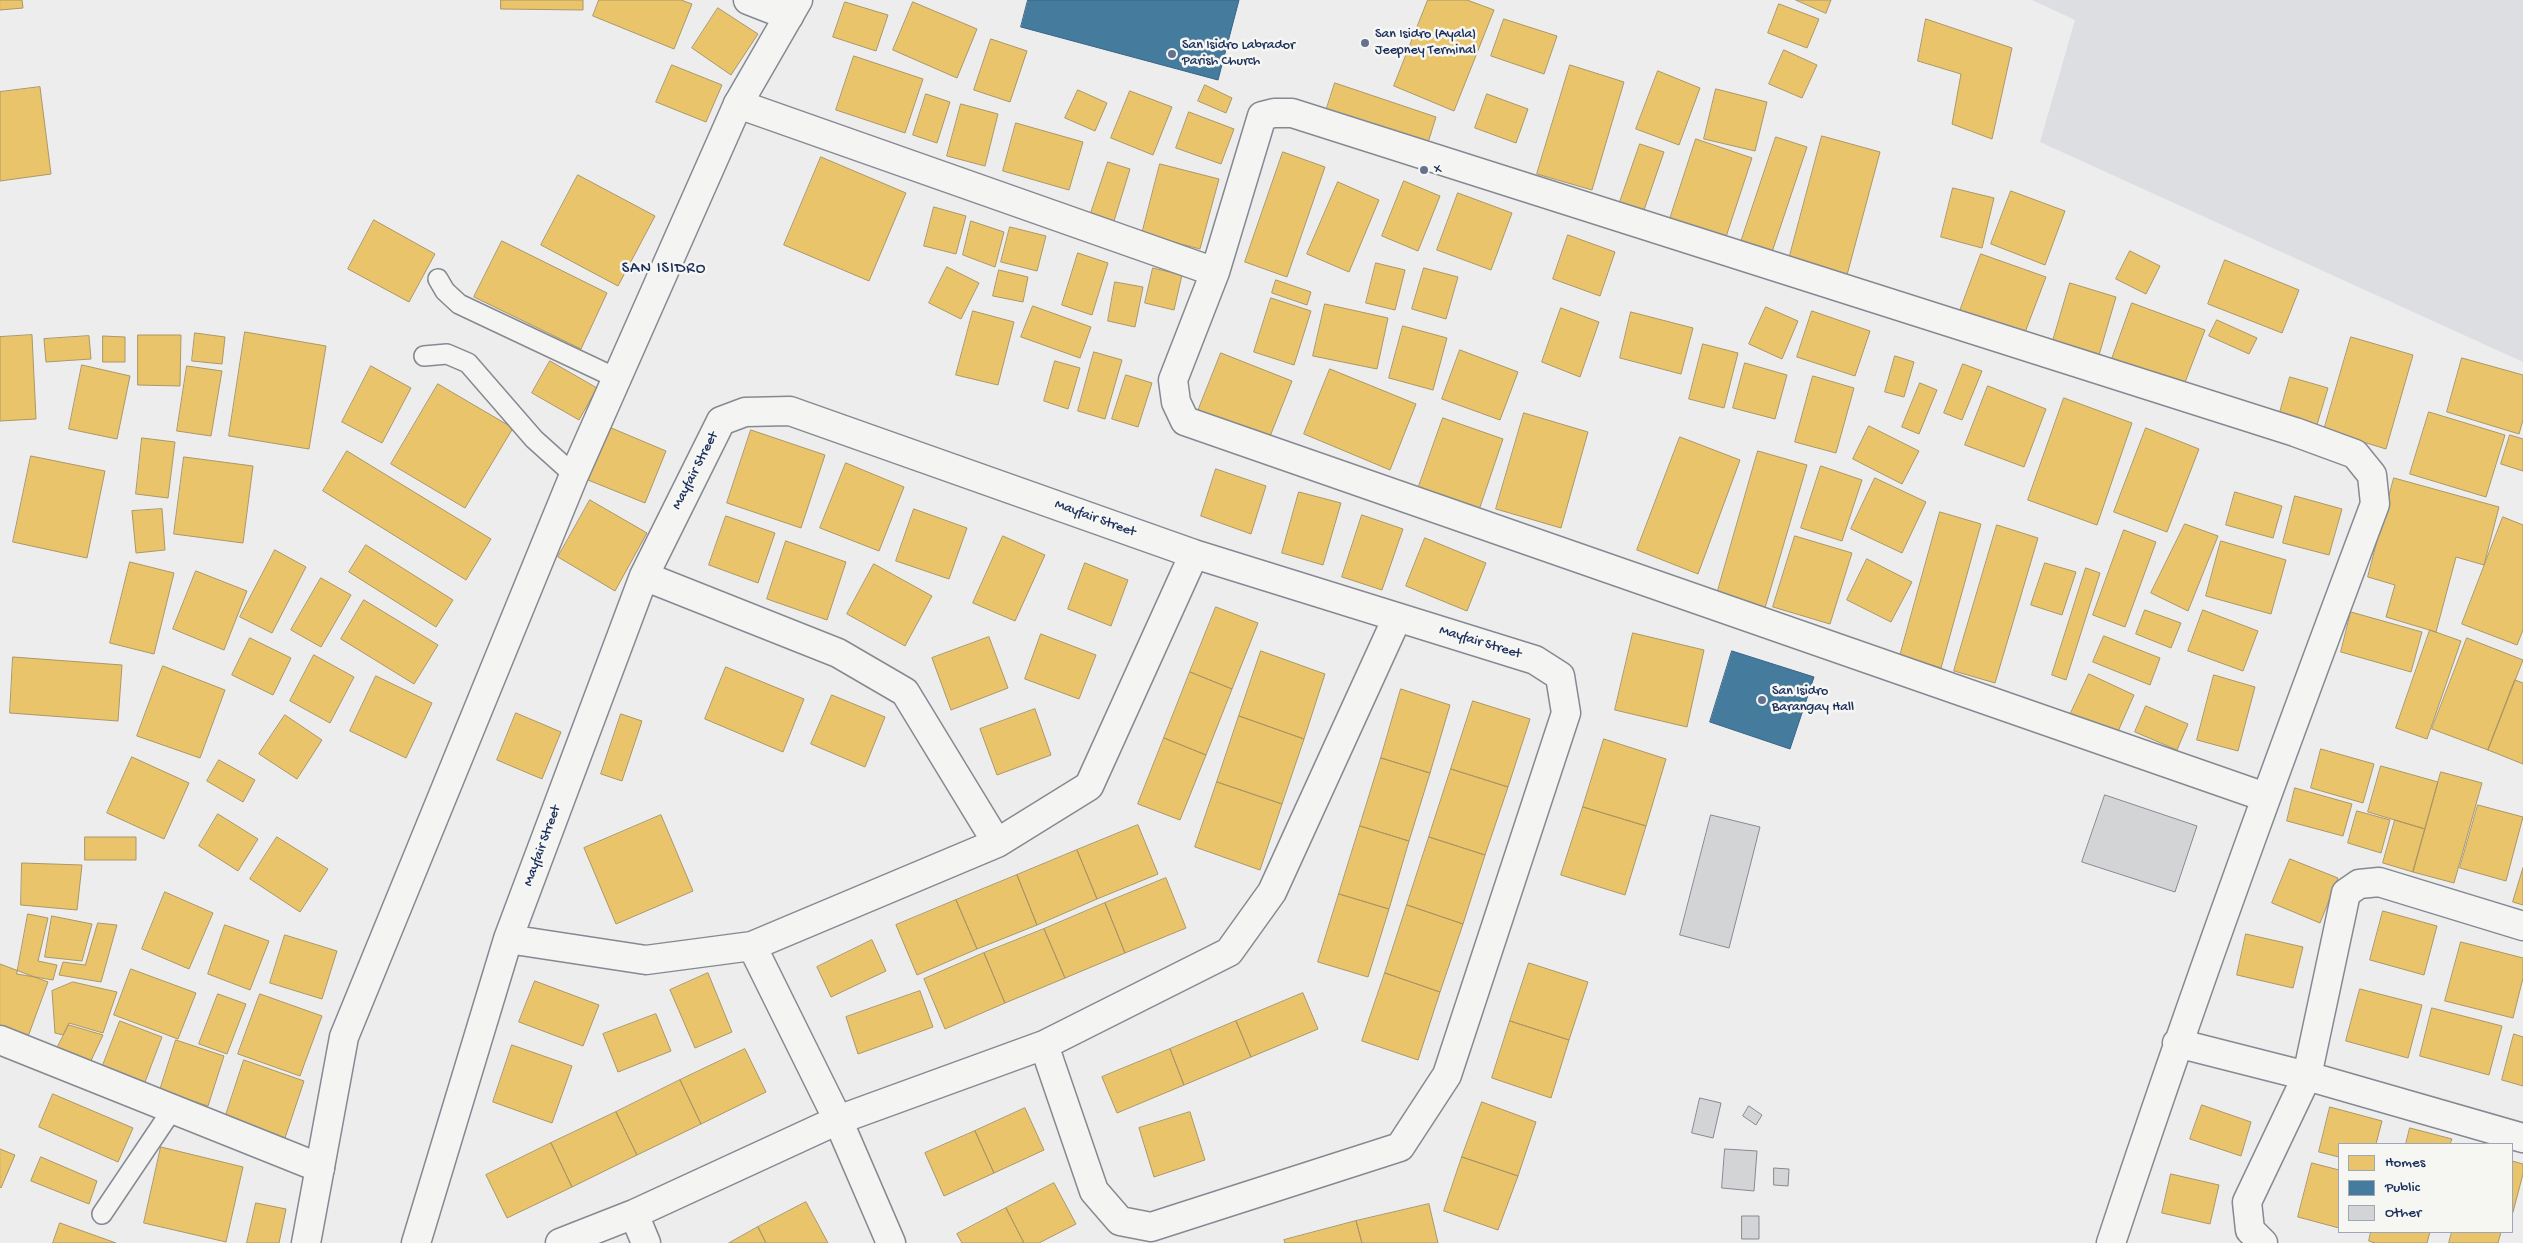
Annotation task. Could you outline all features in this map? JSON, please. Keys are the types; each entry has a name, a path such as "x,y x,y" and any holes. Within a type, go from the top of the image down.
{"street":[{"path":"308,1243 344,1037 574,475 738,104 794,8 748,0"},
{"path":"738,104 1216,272"},
{"path":"2111,1243 2177,1043 2265,797 2375,504 2372,475 2355,454 2294,432 1292,113 1274,113 1262,116 1216,272 1174,380 1176,402 1185,421 2265,797"},
{"name":"Mayfair Street","path":"416,1243 508,939 644,576 721,421 745,412 790,411 1194,554 1535,660 1560,676 1566,713 1447,1074 1400,1147 1151,1227 1120,1220 1094,1191 1044,1045"},
{"path":"508,939 646,960 752,946 997,843 1089,786 1194,554"},
{"path":"644,576 838,653 905,692 997,843"},
{"path":"560,1243 634,1214 838,1120 1044,1045 1229,952 1272,892 1397,618"},
{"path":"2263,1243 2250,1230 2247,1202 2307,1076 2346,893 2360,884 2378,882 2523,926"},
{"path":"752,946 838,1120 891,1243"},
{"path":"0,1040 320,1168"},
{"path":"2177,1043 2307,1076 2523,1138"},
{"path":"634,1214 646,1243"}],"lane":[{"path":"438,279 445,291 459,304 618,379"},
{"path":"424,356 447,354 468,362 534,439 574,475"},
{"path":"102,1214 172,1110"}],"shaded area":[{"path":"2032,0 2523,0 2523,362 2040,142 2075,20"}],"building: Homes":[{"path":"0,0 22,0 23,8 0,10"},
{"path":"501,0 583,0 583,10 501,9"},
{"path":"599,0 681,0 692,4 674,49 593,16"},
{"path":"1428,0 1467,0 1494,10 1454,111 1394,86"},
{"path":"1796,0 1831,0 1826,13"},
{"path":"845,2 888,15 876,51 833,37"},
{"path":"913,2 977,29 957,78 893,50"},
{"path":"1779,4 1819,19 1807,48 1768,33"},
{"path":"718,8 758,34 731,75 692,48"},
{"path":"1504,19 1557,36 1544,74 1491,56"},
{"path":"1926,19 2012,48 1992,139 1952,124 1961,74 1918,61"},
{"path":"991,39 1027,51 1010,102 974,90"},
{"path":"1784,50 1817,65 1802,98 1769,84"},
{"path":"854,56 923,79 905,133 836,110"},
{"path":"672,65 722,85 706,122 656,102"},
{"path":"1570,65 1624,82 1592,190 1537,174"},
{"path":"1658,71 1700,88 1679,145 1636,129"},
{"path":"1335,83 1436,117 1426,149 1325,114"},
{"path":"1205,85 1232,98 1226,113 1198,101"},
{"path":"40,87 51,174 0,181 0,92"},
{"path":"1716,89 1767,102 1755,151 1704,139"},
{"path":"1078,90 1107,103 1095,131 1065,118"},
{"path":"1130,91 1172,107 1153,155 1111,138"},
{"path":"926,94 950,102 937,143 913,135"},
{"path":"1487,94 1528,109 1516,143 1475,128"},
{"path":"961,104 998,114 985,166 947,156"},
{"path":"1189,112 1234,129 1221,164 1176,148"},
{"path":"1016,123 1083,142 1069,190 1003,171"},
{"path":"1822,136 1880,152 1847,275 1789,259"},
{"path":"1776,137 1807,147 1772,252 1741,242"},
{"path":"1696,139 1752,158 1724,243 1668,225"},
{"path":"1640,144 1664,152 1643,213 1619,205"},
{"path":"1283,152 1325,167 1287,277 1245,262"},
{"path":"821,157 906,193 869,281 784,245"},
{"path":"1108,162 1130,169 1114,221 1091,213"},
{"path":"1160,164 1219,179 1200,249 1142,234"},
{"path":"578,175 655,216 618,286 541,245"},
{"path":"1404,181 1440,196 1418,251 1382,236"},
{"path":"1338,182 1379,200 1349,272 1307,254"},
{"path":"1953,188 1994,198 1982,248 1941,237"},
{"path":"2011,191 2065,211 2045,265 1991,244"},
{"path":"1458,193 1512,213 1491,270 1437,250"},
{"path":"934,207 966,216 956,254 924,246"},
{"path":"374,220 435,254 409,302 348,269"},
{"path":"971,221 1004,232 995,267 963,255"},
{"path":"1010,227 1046,236 1037,271 1001,262"},
{"path":"1568,235 1615,252 1600,296 1553,279"},
{"path":"502,241 607,293 581,349 474,297"},
{"path":"2130,251 2160,266 2146,294 2116,279"},
{"path":"1078,253 1108,263 1092,315 1062,305"},
{"path":"1981,254 2046,277 2021,343 1957,319"},
{"path":"2225,260 2299,290 2282,333 2208,304"},
{"path":"1376,263 1405,270 1395,310 1366,303"},
{"path":"947,267 979,283 961,319 929,303"},
{"path":"1153,268 1182,275 1174,310 1145,303"},
{"path":"1424,268 1458,277 1446,319 1412,309"},
{"path":"999,270 1028,277 1023,302 993,296"},
{"path":"1276,280 1311,292 1307,305 1272,293"},
{"path":"1115,282 1143,287 1135,327 1108,321"},
{"path":"2070,283 2116,297 2099,355 2053,341"},
{"path":"1271,298 1311,311 1294,365 1254,352"},
{"path":"2132,303 2205,330 2184,385 2112,359"},
{"path":"1325,304 1388,318 1377,369 1313,356"},
{"path":"1033,306 1091,327 1080,358 1021,337"},
{"path":"1766,307 1798,321 1782,359 1749,344"},
{"path":"1561,308 1599,322 1580,377 1542,362"},
{"path":"973,311 1014,322 998,385 956,375"},
{"path":"1812,311 1870,331 1855,376 1797,357"},
{"path":"1631,312 1693,328 1681,374 1620,358"},
{"path":"2217,320 2257,338 2249,354 2209,336"},
{"path":"1403,326 1447,338 1433,390 1389,378"},
{"path":"245,332 326,346 309,449 229,436"},
{"path":"195,333 225,337 222,364 192,361"},
{"path":"32,335 36,419 0,421 0,337"},
{"path":"138,335 181,335 180,386 138,385"},
{"path":"89,336 91,359 46,362 44,339"},
{"path":"103,336 125,337 125,362 103,362"},
{"path":"2351,337 2413,355 2386,449 2324,430"},
{"path":"1703,344 1738,353 1724,408 1689,399"},
{"path":"1460,350 1518,372 1500,420 1442,399"},
{"path":"1094,352 1122,360 1105,419 1078,411"},
{"path":"1221,353 1292,381 1267,444 1196,416"},
{"path":"1895,356 1914,362 1904,397 1885,392"},
{"path":"2462,358 2523,375 2523,420 2519,434 2447,412"},
{"path":"550,361 597,388 579,420 532,393"},
{"path":"1055,361 1080,368 1068,409 1044,401"},
{"path":"1745,363 1787,375 1775,419 1733,408"},
{"path":"1963,364 1982,371 1962,420 1944,413"},
{"path":"82,365 130,376 117,439 69,429"},
{"path":"187,366 222,371 211,436 177,431"},
{"path":"371,366 411,388 382,443 342,422"},
{"path":"1330,369 1416,404 1390,470 1304,434"},
{"path":"1126,375 1152,383 1138,427 1112,419"},
{"path":"1813,376 1854,388 1836,453 1795,442"},
{"path":"2290,377 2328,388 2316,428 2279,416"},
{"path":"1920,383 1937,390 1919,434 1902,427"},
{"path":"438,384 513,428 465,508 391,464"},
{"path":"1988,386 2046,409 2024,467 1965,445"},
{"path":"2064,398 2132,423 2097,525 2028,500"},
{"path":"2429,412 2505,435 2486,497 2410,474"},
{"path":"1524,413 1588,432 1561,528 1496,509"},
{"path":"1443,418 1503,439 1479,510 1418,489"},
{"path":"1869,426 1919,451 1902,484 1853,459"},
{"path":"609,427 666,451 645,503 588,480"},
{"path":"2146,428 2199,449 2167,532 2114,512"},
{"path":"751,430 825,455 801,528 727,503"},
{"path":"2510,435 2523,439 2523,471 2501,464"},
{"path":"1680,437 1740,460 1698,574 1637,550"},
{"path":"142,438 175,442 168,498 136,494"},
{"path":"347,451 491,539 466,580 323,491"},
{"path":"1758,451 1807,465 1765,608 1717,594"},
{"path":"31,456 105,471 87,558 13,542"},
{"path":"184,457 253,466 243,543 174,534"},
{"path":"846,463 904,487 879,551 820,528"},
{"path":"1821,466 1862,480 1842,541 1801,528"},
{"path":"1216,469 1266,486 1251,534 1201,516"},
{"path":"1875,478 1926,502 1902,553 1851,529"},
{"path":"2394,478 2499,507 2484,565 2456,557 2436,632 2386,617 2395,585 2368,577"},
{"path":"1299,492 1341,503 1323,565 1282,553"},
{"path":"2235,492 2282,506 2273,538 2226,525"},
{"path":"2295,496 2342,509 2329,555 2283,543"},
{"path":"590,500 647,533 615,591 558,557"},
{"path":"162,509 165,550 136,553 132,511"},
{"path":"914,509 967,528 949,579 896,561"},
{"path":"1940,512 1981,524 1941,668 1900,656"},
{"path":"1362,515 1403,529 1382,590 1342,577"},
{"path":"726,516 775,533 758,583 709,565"},
{"path":"2503,517 2523,525 2523,630 2517,645 2462,624"},
{"path":"2185,524 2218,536 2188,611 2151,593"},
{"path":"1997,525 2038,538 1995,683 1954,671"},
{"path":"2124,530 2156,542 2125,627 2093,615"},
{"path":"1003,536 1045,555 1015,621 973,603"},
{"path":"1795,536 1852,553 1830,624 1773,607"},
{"path":"1425,538 1486,563 1467,611 1406,586"},
{"path":"786,541 846,562 827,620 767,599"},
{"path":"2221,541 2286,560 2271,614 2206,596"},
{"path":"366,545 453,600 436,627 349,572"},
{"path":"275,550 306,567 272,633 240,617"},
{"path":"1867,559 1912,582 1891,622 1847,600"},
{"path":"130,562 174,573 154,654 110,643"},
{"path":"1085,563 1128,580 1111,626 1068,609"},
{"path":"2045,563 2076,572 2062,615 2031,605"},
{"path":"874,564 932,596 905,646 847,614"},
{"path":"2086,568 2100,573 2066,680 2052,675"},
{"path":"196,571 247,591 224,650 173,629"},
{"path":"321,578 351,595 321,647 291,630"},
{"path":"364,600 438,645 414,684 341,639"},
{"path":"1216,607 1258,623 1232,689 1190,672"},
{"path":"2145,610 2181,623 2171,648 2136,634"},
{"path":"2203,610 2258,631 2243,671 2188,651"},
{"path":"2351,612 2422,632 2411,672 2341,652"},
{"path":"2430,630 2461,641 2427,739 2396,728"},
{"path":"1633,633 1704,650 1687,727 1615,710"},
{"path":"1041,634 1096,655 1079,699 1025,679"},
{"path":"2104,636 2160,658 2150,685 2093,662"},
{"path":"989,637 1008,688 951,710 932,658"},
{"path":"250,638 291,658 273,695 232,675"},
{"path":"2467,638 2523,660 2488,750 2432,729"},
{"path":"1261,651 1325,674 1304,739 1239,716"},
{"path":"314,655 354,677 330,723 290,701"},
{"path":"13,657 122,665 118,721 10,713"},
{"path":"163,666 225,690 200,758 137,736"},
{"path":"726,667 804,699 783,752 705,719"},
{"path":"1190,672 1232,689 1206,755 1164,738"},
{"path":"2089,674 2134,695 2116,736 2070,715"},
{"path":"2214,675 2255,687 2238,751 2197,740"},
{"path":"376,676 432,703 406,758 350,731"},
{"path":"2515,680 2523,683 2523,764 2488,750"},
{"path":"1401,689 1450,705 1430,773 1381,758"},
{"path":"832,695 885,717 865,767 811,744"},
{"path":"1473,701 1530,719 1508,787 1451,769"},
{"path":"2146,706 2188,724 2177,750 2135,732"},
{"path":"1035,709 1051,755 997,775 980,729"},
{"path":"516,713 561,732 542,779 497,760"},
{"path":"621,714 642,721 622,781 601,774"},
{"path":"285,715 322,740 297,779 259,754"},
{"path":"1239,716 1304,739 1282,804 1217,782"},
{"path":"1164,738 1206,755 1180,820 1138,804"},
{"path":"1604,739 1666,759 1646,826 1583,807"},
{"path":"2321,749 2374,764 2363,803 2311,788"},
{"path":"132,757 189,783 164,839 107,813"},
{"path":"1381,758 1430,773 1409,841 1360,826"},
{"path":"219,760 255,780 243,802 207,781"},
{"path":"2381,766 2438,782 2425,829 2368,812"},
{"path":"1451,769 1508,787 1485,855 1429,837"},
{"path":"2441,772 2482,783 2454,883 2413,872"},
{"path":"1217,782 1282,804 1260,870 1195,847"},
{"path":"2295,788 2352,804 2343,836 2287,821"},
{"path":"2478,805 2523,817 2506,881 2460,868"},
{"path":"1583,807 1646,826 1625,895 1561,875"},
{"path":"2357,811 2390,820 2381,853 2348,843"},
{"path":"218,814 258,839 238,871 199,846"},
{"path":"661,815 693,891 616,924 584,848"},
{"path":"2395,820 2425,829 2413,872 2383,863"},
{"path":"1138,825 1158,874 1097,899 1077,850"},
{"path":"1360,826 1409,841 1389,909 1339,894"},
{"path":"85,837 136,837 136,860 85,860"},
{"path":"277,837 328,869 300,912 250,879"},
{"path":"1429,837 1485,855 1463,924 1407,905"},
{"path":"1077,850 1097,899 1037,925 1017,875"},
{"path":"2290,859 2338,878 2320,923 2272,903"},
{"path":"22,863 82,865 77,910 21,905"},
{"path":"2523,868 2523,905 2513,902"},
{"path":"1017,875 1037,925 977,949 956,900"},
{"path":"1166,878 1186,928 1125,953 1105,903"},
{"path":"165,892 213,913 189,969 142,949"},
{"path":"1339,894 1389,909 1368,977 1318,962"},
{"path":"956,900 977,949 917,975 896,925"},
{"path":"1105,903 1125,953 1065,978 1044,929"},
{"path":"1407,905 1463,924 1440,992 1385,973"},
{"path":"2383,911 2437,926 2424,975 2370,960"},
{"path":"28,914 48,918 38,961 57,965 53,980 17,974"},
{"path":"52,916 92,924 82,961 45,957"},
{"path":"98,923 117,925 101,982 59,975 63,962 85,965"},
{"path":"225,925 269,941 250,990 208,974"},
{"path":"1044,929 1065,978 1005,1003 984,953"},
{"path":"2246,934 2303,947 2293,988 2237,975"},
{"path":"285,935 337,951 322,999 270,983"},
{"path":"872,940 886,971 831,997 817,967"},
{"path":"2461,942 2523,958 2523,978 2513,1018 2445,1001"},
{"path":"984,953 1005,1003 945,1029 924,979"},
{"path":"1529,963 1588,982 1569,1040 1510,1021"},
{"path":"0,964 48,982 26,1042 0,1032"},
{"path":"131,969 196,993 178,1039 114,1015"},
{"path":"708,973 732,1032 695,1048 670,990"},
{"path":"1385,973 1440,992 1418,1060 1362,1041"},
{"path":"535,981 599,1005 583,1046 519,1022"},
{"path":"73,982 117,992 103,1033 69,1023 63,1035 55,1033 52,991"},
{"path":"2360,989 2422,1005 2408,1058 2346,1041"},
{"path":"920,991 933,1027 858,1054 846,1017"},
{"path":"1303,993 1318,1029 1251,1057 1236,1021"},
{"path":"218,994 246,1004 227,1054 199,1044"},
{"path":"260,994 322,1016 300,1076 238,1054"},
{"path":"2432,1008 2502,1026 2489,1075 2420,1056"},
{"path":"656,1014 671,1051 618,1072 603,1034"},
{"path":"120,1021 162,1037 142,1090 100,1073"},
{"path":"1236,1021 1251,1057 1184,1085 1170,1049"},
{"path":"1510,1021 1569,1040 1551,1098 1492,1078"},
{"path":"69,1025 103,1035 88,1067 54,1054"},
{"path":"2514,1034 2523,1037 2523,1086 2502,1080"},
{"path":"176,1040 224,1056 208,1106 160,1090"},
{"path":"512,1045 572,1066 552,1123 493,1102"},
{"path":"745,1049 766,1092 701,1124 680,1080"},
{"path":"1170,1049 1184,1085 1117,1113 1102,1077"},
{"path":"244,1060 304,1081 285,1138 225,1118"},
{"path":"680,1080 701,1124 637,1155 616,1112"},
{"path":"53,1094 133,1128 118,1162 39,1127"},
{"path":"1482,1102 1536,1122 1518,1176 1462,1157"},
{"path":"2202,1105 2251,1122 2241,1156 2190,1139"},
{"path":"2330,1107 2382,1121 2376,1143 2338,1143 2338,1157 2319,1152"},
{"path":"1025,1108 1044,1150 994,1173 975,1131"},
{"path":"616,1112 637,1155 572,1187 551,1143"},
{"path":"1190,1112 1205,1160 1154,1177 1139,1128"},
{"path":"2410,1128 2452,1139 2450,1143 2406,1143"},
{"path":"975,1131 994,1173 944,1196 925,1153"},
{"path":"551,1143 572,1187 507,1218 486,1175"},
{"path":"161,1147 243,1167 226,1242 144,1223"},
{"path":"0,1149 15,1155 1,1188 0,1187"},
{"path":"41,1157 97,1181 89,1204 31,1181"},
{"path":"1462,1157 1518,1176 1498,1230 1444,1211"},
{"path":"2513,1161 2523,1164 2523,1174 2513,1212"},
{"path":"2312,1163 2338,1170 2338,1228 2298,1217"},
{"path":"2171,1174 2219,1185 2210,1224 2162,1213"},
{"path":"1054,1183 1076,1224 1039,1243 1024,1243 1006,1208"},
{"path":"806,1202 828,1243 766,1243 758,1227"},
{"path":"256,1203 286,1209 279,1243 247,1243"},
{"path":"1429,1204 1438,1243 1362,1243 1356,1221"},
{"path":"1006,1208 1024,1243 962,1243 957,1234"},
{"path":"1356,1221 1362,1243 1285,1243 1284,1240"},
{"path":"60,1223 116,1243 53,1243"},
{"path":"758,1227 766,1243 729,1243"},
{"path":"2371,1233 2430,1233 2427,1243 2375,1243 2369,1241"},
{"path":"2452,1233 2501,1233 2498,1243 2449,1243"}],"building: Public":[{"name":"San Isidro Labrador Parish Church","path":"1028,0 1239,0 1218,80 1021,27"},
{"name":"San Isidro Barangay Hall","path":"1732,651 1814,677 1790,749 1710,722"}],"building: Other":[{"path":"2105,795 2197,826 2175,892 2082,862"},
{"path":"1711,815 1760,827 1729,948 1680,935"},
{"path":"1700,1098 1721,1103 1713,1138 1692,1133"},
{"path":"1749,1106 1762,1115 1756,1125 1743,1116"},
{"path":"1725,1149 1757,1151 1754,1191 1722,1188"},
{"path":"1774,1168 1789,1169 1788,1186 1774,1185"},
{"path":"1742,1216 1759,1216 1759,1239 1742,1239"}],"place":[{"name":"San Isidro (Ayala) Jeepney Terminal","path":"1365,43"},
{"name":"San Isidro Labrador Parish Church","path":"1172,54"},
{"name":"X","path":"1424,170"},
{"name":"San Isidro Barangay Hall","path":"1762,700"}],"district":[{"name":"SAN ISIDRO","path":"664,270"}]}
